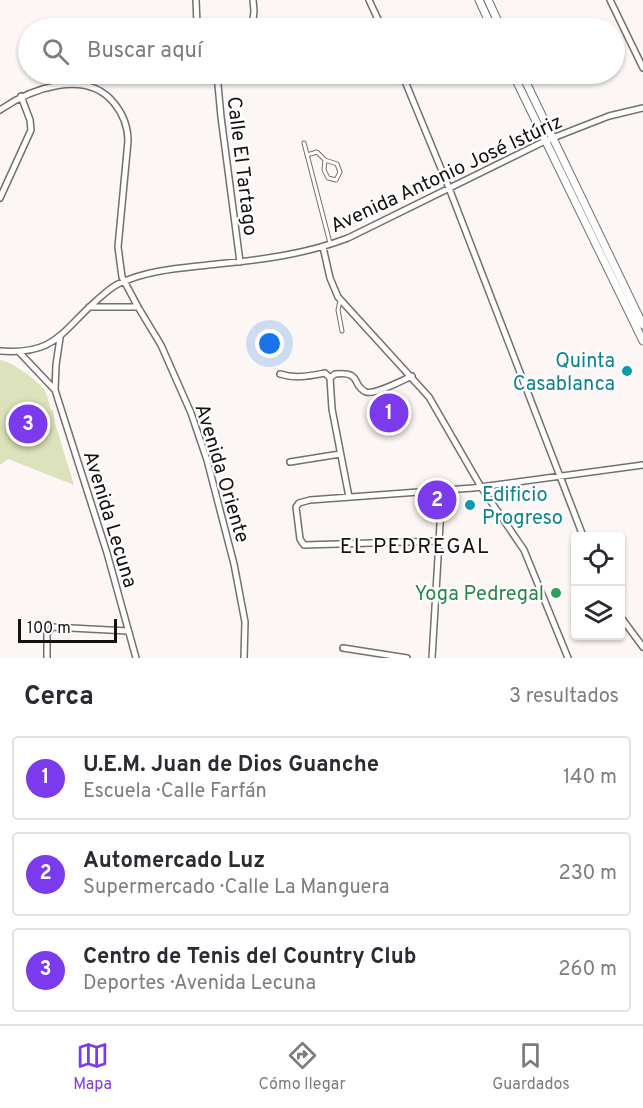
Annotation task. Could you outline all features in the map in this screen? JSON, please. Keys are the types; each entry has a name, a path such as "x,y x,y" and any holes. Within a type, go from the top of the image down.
{"street":[{"path":"196,0 197,18"},
{"path":"253,0 254,18"},
{"path":"369,0 377,18"},
{"path":"479,0 487,18"},
{"path":"488,0 496,18"},
{"path":"610,0 619,18"},
{"path":"625,31 643,68"},
{"name":"Avenida Oriente","path":"0,110 21,96 54,86 87,84 108,95 123,116 128,141 118,247 124,282 161,345 191,413 207,460 234,564 245,622 244,658"},
{"name":"Calle El Tartago","path":"218,84 240,262"},
{"path":"406,84 449,188 581,532"},
{"path":"518,84 643,341"},
{"path":"527,84 643,325"},
{"path":"0,198 31,130 30,120 21,96"},
{"name":"Avenida Antonio José Istúriz","path":"0,351 20,352 43,347 60,338 89,307 113,287 124,282 166,270 240,262 330,245 544,141 609,116 643,108"},
{"path":"323,247 330,278 340,299 429,397 481,487 524,550 567,658"},
{"path":"89,307 138,308"},
{"name":"Avenida Lecuna","path":"60,338 56,365 56,390 136,658"},
{"name":"Avenida Lecuna","path":"20,352 56,390"},
{"path":"280,374 301,378 325,373 330,378"},
{"path":"349,497 329,387 330,378 335,374 350,374 368,393 412,376"},
{"path":"290,462 340,454"},
{"path":"439,541 309,545 301,542 296,507 299,503 310,500 481,487 643,465"},
{"path":"432,658 442,491"},
{"path":"625,622 643,647"},
{"path":"47,658 48,634 52,627 128,631"},
{"path":"343,648 407,658"}],"lane":[{"path":"304,143 330,245"},
{"path":"307,155 317,152 326,160 337,164 340,172 336,180 328,178 326,160"},
{"path":"340,299 338,310 342,331"}],"green space":[{"path":"0,360 25,372 45,391 51,410 53,410 74,485 8,459 0,465"}],"place":[{"name":"Quinta Casablanca","path":"627,371"},
{"name":"U.E.M. Juan de Dios Guanche","path":"389,413"},
{"name":"Centro de Tenis del Country Club","path":"28,424"},
{"name":"Automercado Luz","path":"437,500"},
{"name":"Edificio Progreso","path":"470,505"},
{"name":"Yoga Pedregal","path":"556,593"}],"district":[{"name":"EL PEDREGAL","path":"415,546"}]}
